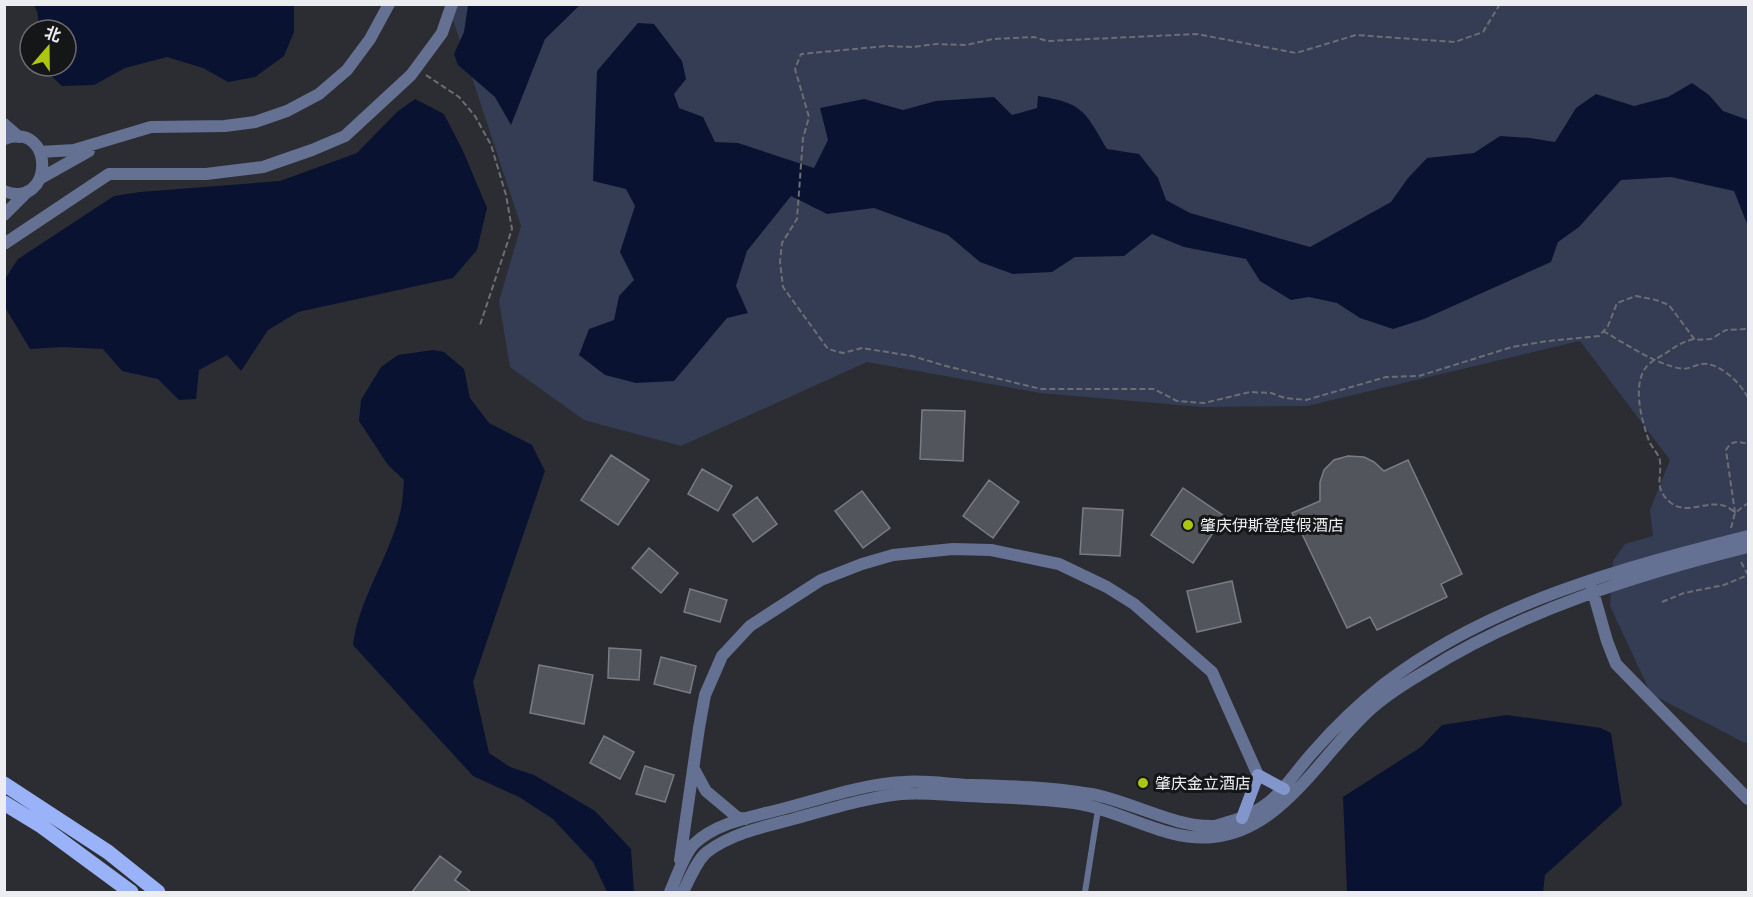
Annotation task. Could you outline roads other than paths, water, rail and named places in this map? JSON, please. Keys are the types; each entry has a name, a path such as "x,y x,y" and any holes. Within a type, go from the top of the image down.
{"main road":[{"path":"4,784 108,852 158,892"},
{"path":"4,803 40,825 131,892"}],"street":[{"path":"40,152 74,150 151,127 225,126 255,122 287,111 319,94 347,70 370,39 389,4"},
{"path":"4,244 109,174 206,174 263,167 345,136 416,68 442,33 452,4"},
{"path":"4,124 40,152 44,170 35,186 4,215"},
{"path":"41,178 119,135"},
{"path":"4,139 18,137"},
{"path":"4,191 19,193 28,191"},
{"path":"683,892 704,854 727,839 874,798 904,793 1039,800 1084,805 1180,836 1213,837 1247,828 1271,815 1290,798 1343,736 1374,706 1404,684 1490,634 1555,607 1592,588 1685,553 1749,536"},
{"path":"670,892 692,845 709,833 745,819 903,781 1042,788 1093,795 1183,822 1216,826 1242,818 1254,814 1284,789 1311,754 1341,722 1383,685 1419,660 1482,624 1557,591 1592,588 1749,547"},
{"path":"678,873 705,695 722,656 750,626 821,580 893,555 953,549 992,550 1059,564 1107,587 1134,604 1212,672 1258,775 1284,789"},
{"path":"1592,588 1616,664 1749,800"},
{"path":"694,769 706,791 737,817 745,819"},
{"path":"1242,818 1258,775"}],"lane":[{"path":"1085,892 1098,810"}],"place":[{"name":"肇庆伊斯登度假酒店","path":"1188,525"},
{"name":"肇庆金立酒店","path":"1143,783"}]}
